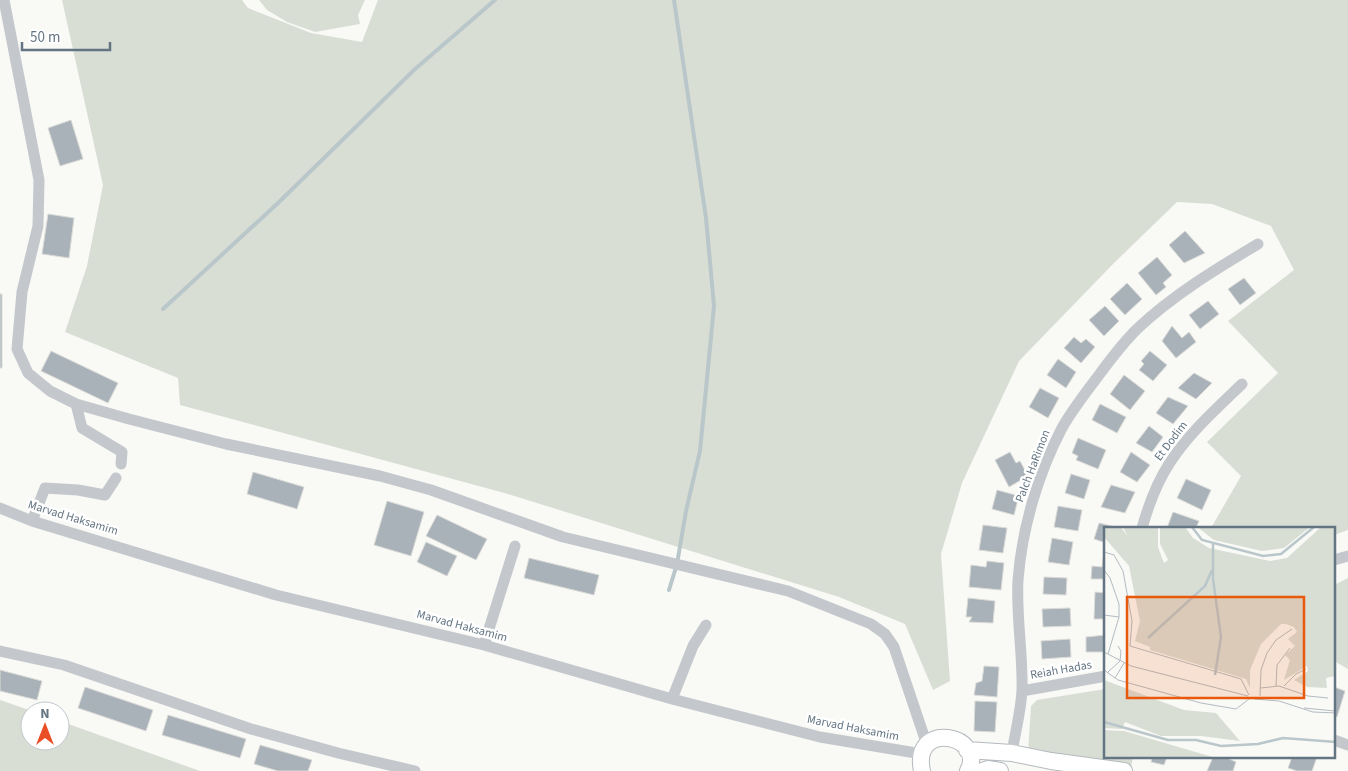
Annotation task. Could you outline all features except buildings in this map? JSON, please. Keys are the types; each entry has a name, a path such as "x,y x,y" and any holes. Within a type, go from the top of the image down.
{"street":[{"path":"4,0 39,180 38,226 22,292 17,349 28,374 50,391 76,404 226,444 380,476 431,490 563,537 788,592 871,624 885,634 894,647 924,750"},
{"name":"Palch HaRimon","path":"1012,753 1022,691 1018,609 1021,556 1037,490 1049,456 1063,427 1082,397 1110,360 1137,330 1193,285 1258,244"},
{"name":"Et Dodim","path":"1142,527 1157,486 1169,464 1206,418 1242,384"},
{"path":"76,404 82,428 122,452 121,464"},
{"path":"32,521 45,488 78,490 104,495 116,478"},
{"name":"Marvad Haksamim","path":"0,508 32,521 276,595 484,645 672,699 820,737 924,750"},
{"path":"484,645 515,546"},
{"path":"672,699 694,646 706,625"},
{"path":"0,651 64,664 251,729 338,754 415,771"},
{"name":"Reiah Hadas","path":"1022,691 1104,676"},
{"path":"922,771 920,763 924,750 934,740 949,737 957,740 967,750 970,759 968,771"},
{"path":"1336,741 1348,745"},
{"path":"967,750 1012,753 1050,761 1124,771"},
{"path":"982,771 1000,771"}],"shaded area":[{"path":"62,0 242,0 248,8 311,33 362,42 378,0 1348,0 1348,530 1336,534 1336,527 1212,527 1241,476 1207,442 1278,373 1228,321 1294,270 1271,226 1212,204 1177,202 1114,263 1019,361 962,483 941,554 950,681 933,690 905,624 839,597 508,494 180,405 178,378 65,332 87,266 103,185"},
{"path":"259,0 365,0 358,15 360,24 315,32 287,22 267,10"},
{"path":"1348,578 1348,669 1336,662 1336,584"},
{"path":"1104,689 1104,758 1133,758 1131,768 1028,752 1031,706 1037,700"},
{"path":"0,700 20,707 20,751 70,751 70,725 200,771 0,771"}],"waterway":[{"path":"163,309 277,204 414,70 495,0"},
{"path":"669,590 677,564 686,511 700,451 714,306 706,218 674,0"}]}
